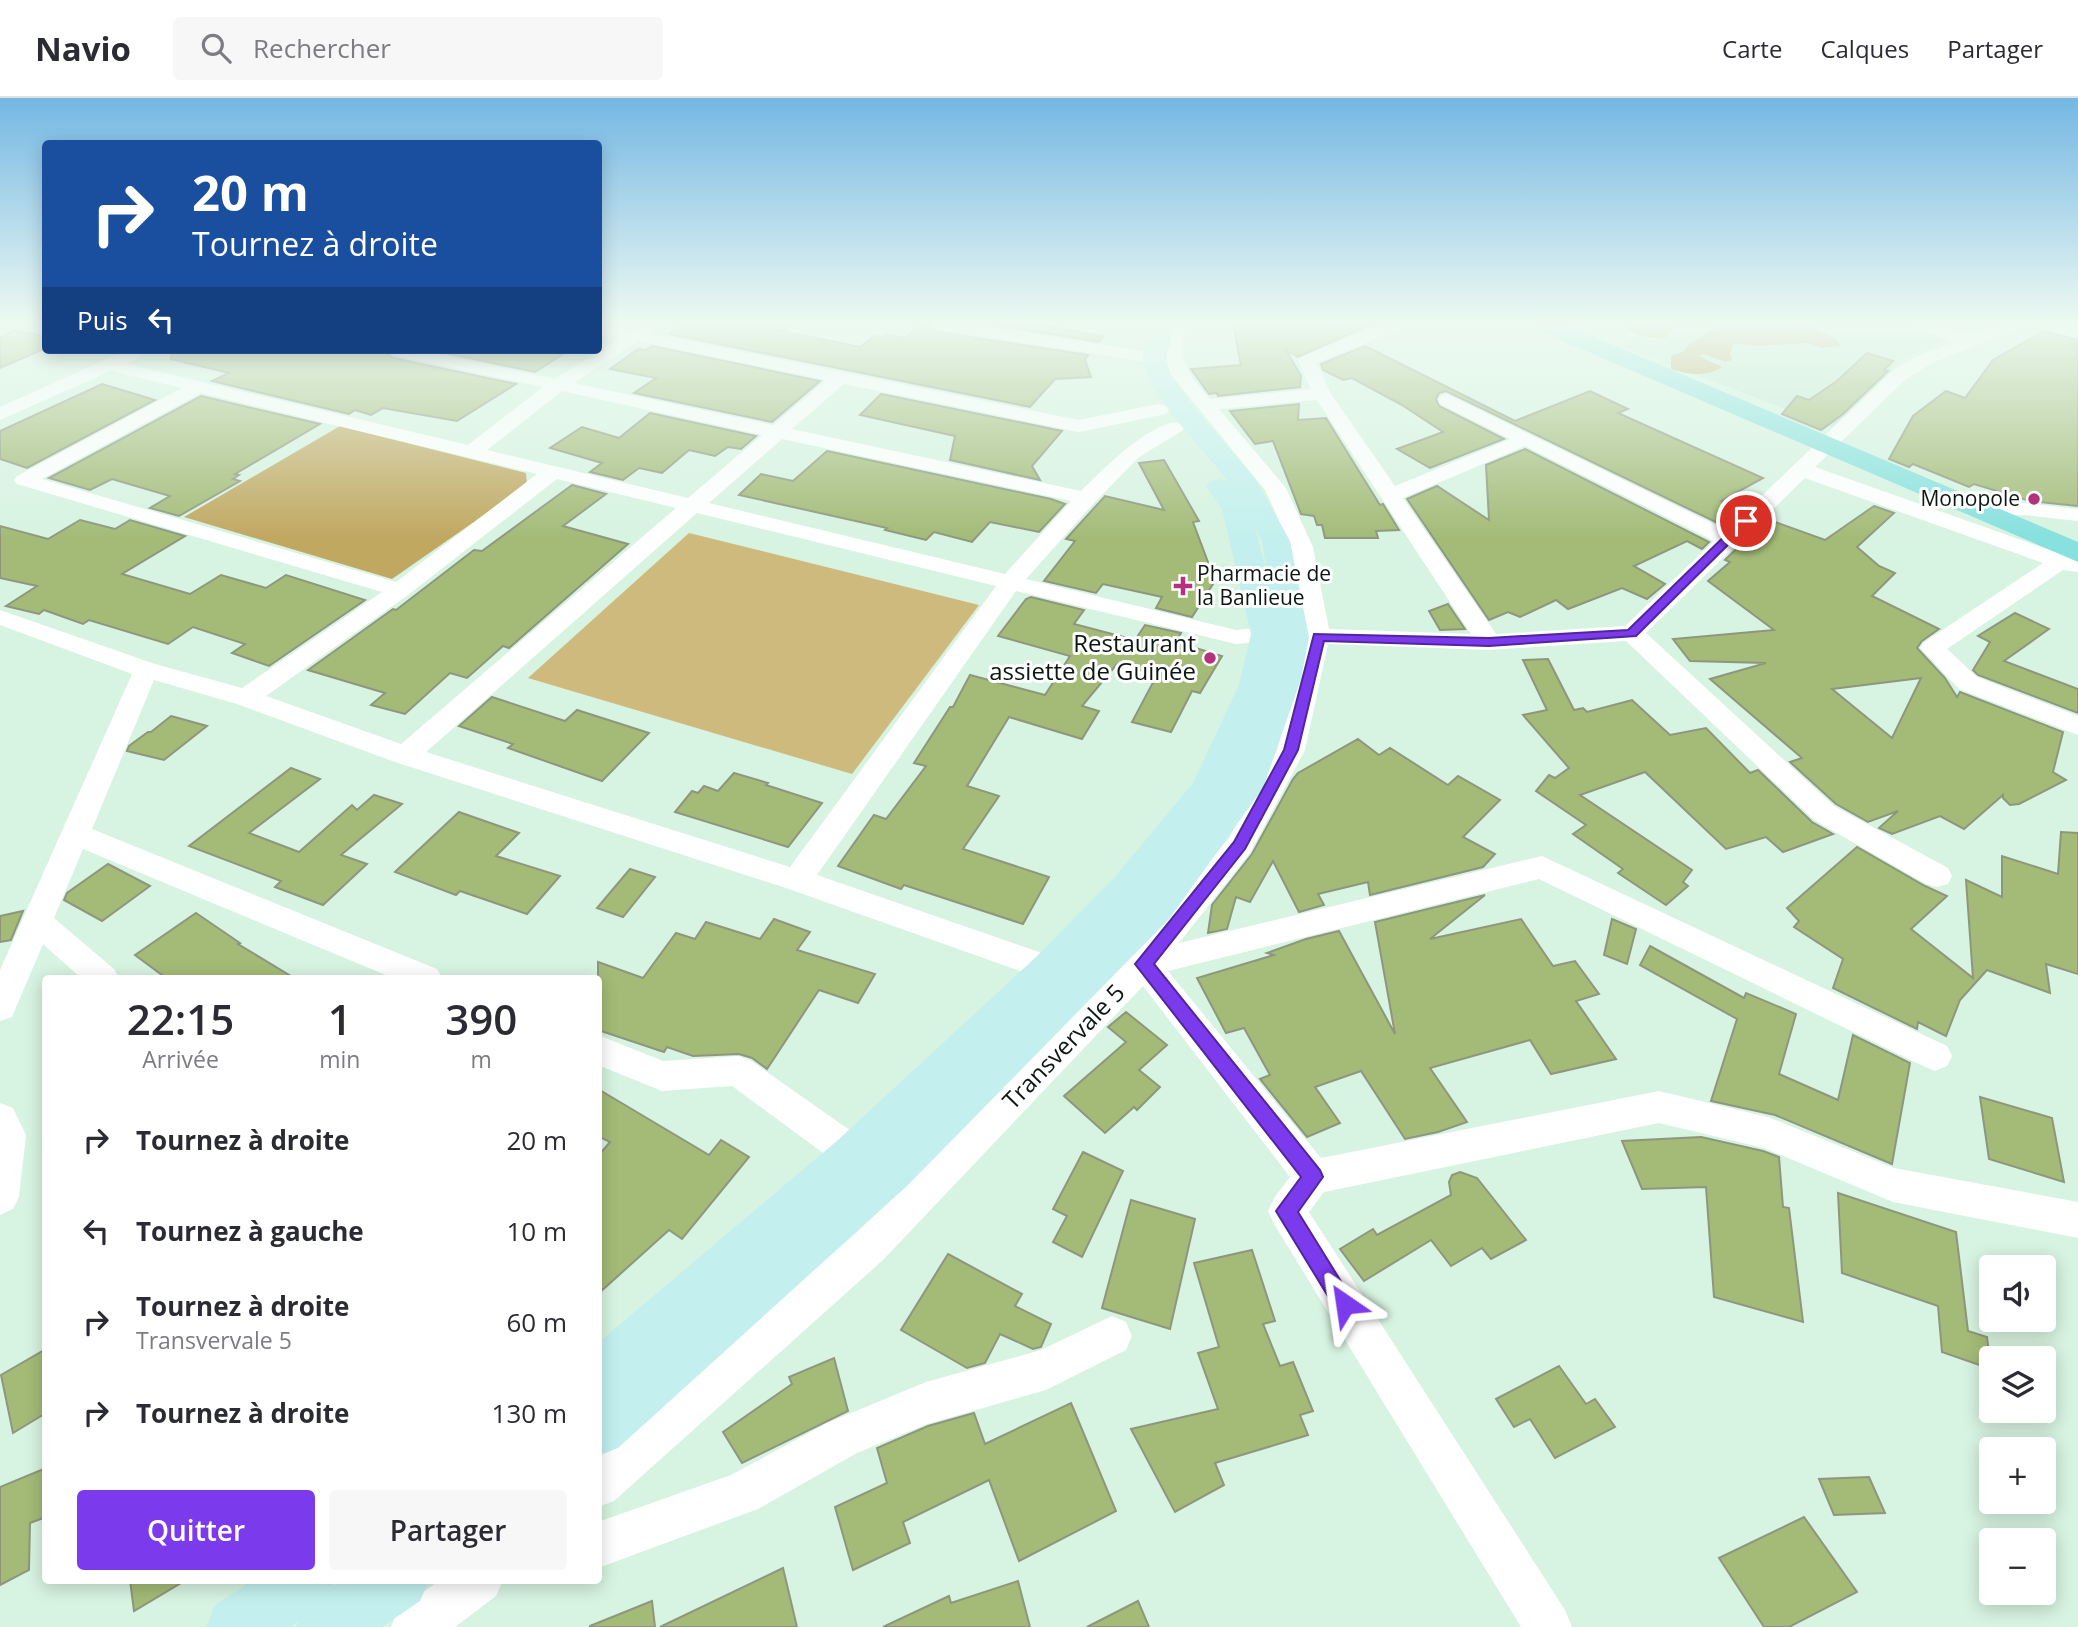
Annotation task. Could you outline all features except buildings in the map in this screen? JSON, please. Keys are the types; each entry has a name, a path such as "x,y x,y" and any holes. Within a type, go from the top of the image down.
{"main road":[{"name":"Transvervale 5","path":"1172,395 1236,509 1293,636"},
{"name":"Transvervale 5","path":"602,1424 890,1170 1155,908 1245,788 1285,679 1293,636 1276,541 1248,487 1173,395"},
{"path":"1708,395 1975,510 2072,560"},
{"name":"Transvervale 5","path":"602,1376 855,1155 1052,969 1128,889 1208,789 1256,685 1293,636"},
{"path":"237,1627 300,1584"},
{"path":"327,1627 393,1584"}],"street":[{"path":"0,414 42,395"},
{"path":"182,395 23,480 400,590"},
{"path":"239,395 1236,637 1293,636 1489,642 1632,633 1877,395"},
{"path":"472,452 545,395"},
{"path":"601,395 1086,498"},
{"path":"405,755 820,395"},
{"path":"934,395 1079,426 1312,395"},
{"name":"Transvervale 5","path":"602,1481 869,1247 1144,964 1240,845 1291,750 1293,636 1302,547 1275,488 1180,414 1179,395"},
{"path":"1323,395 1489,642"},
{"path":"1447,400 1728,539"},
{"path":"797,880 1010,582 1086,498 1132,453 1180,414"},
{"path":"1390,496 1526,439"},
{"path":"1800,469 2072,560"},
{"path":"246,698 400,590 553,472"},
{"path":"1975,510 2024,509 2078,515"},
{"path":"2072,560 1932,648 1968,683 2078,726"},
{"path":"0,617 146,670 246,698 405,755 797,880 1052,969"},
{"path":"1632,633 1824,813 1937,876"},
{"path":"0,1007 146,670"},
{"path":"75,834 419,975"},
{"path":"1313,1177 1144,964 1542,867 1935,1056"},
{"path":"37,921 100,975"},
{"path":"602,1051 662,1076 738,1071 855,1155"},
{"path":"1548,1627 1287,1211 1313,1177 1659,1107 1768,1133 1892,1185 2078,1220"},
{"path":"0,1119 8,1135 0,1197"},
{"path":"602,1544 742,1493 842,1438 926,1404 1046,1369 1112,1336"},
{"path":"415,1627 474,1584"}],"shaded area":[{"path":"1750,395 1870,395 1832,427"},
{"path":"340,426 526,473 527,485 392,579 184,517"},
{"path":"689,533 979,605 852,774 528,678"}],"place":[{"name":"Monopole","path":"2034,499"},
{"name":"Pharmacie de la Banlieue","path":"1183,586"},
{"name":"Restaurant assiette de Guinée","path":"1210,658"}],"route":[{"path":"1345,1304 1287,1211 1313,1177 1144,964 1240,845 1291,750 1318,636 1489,642 1632,633 1746,521"}]}
